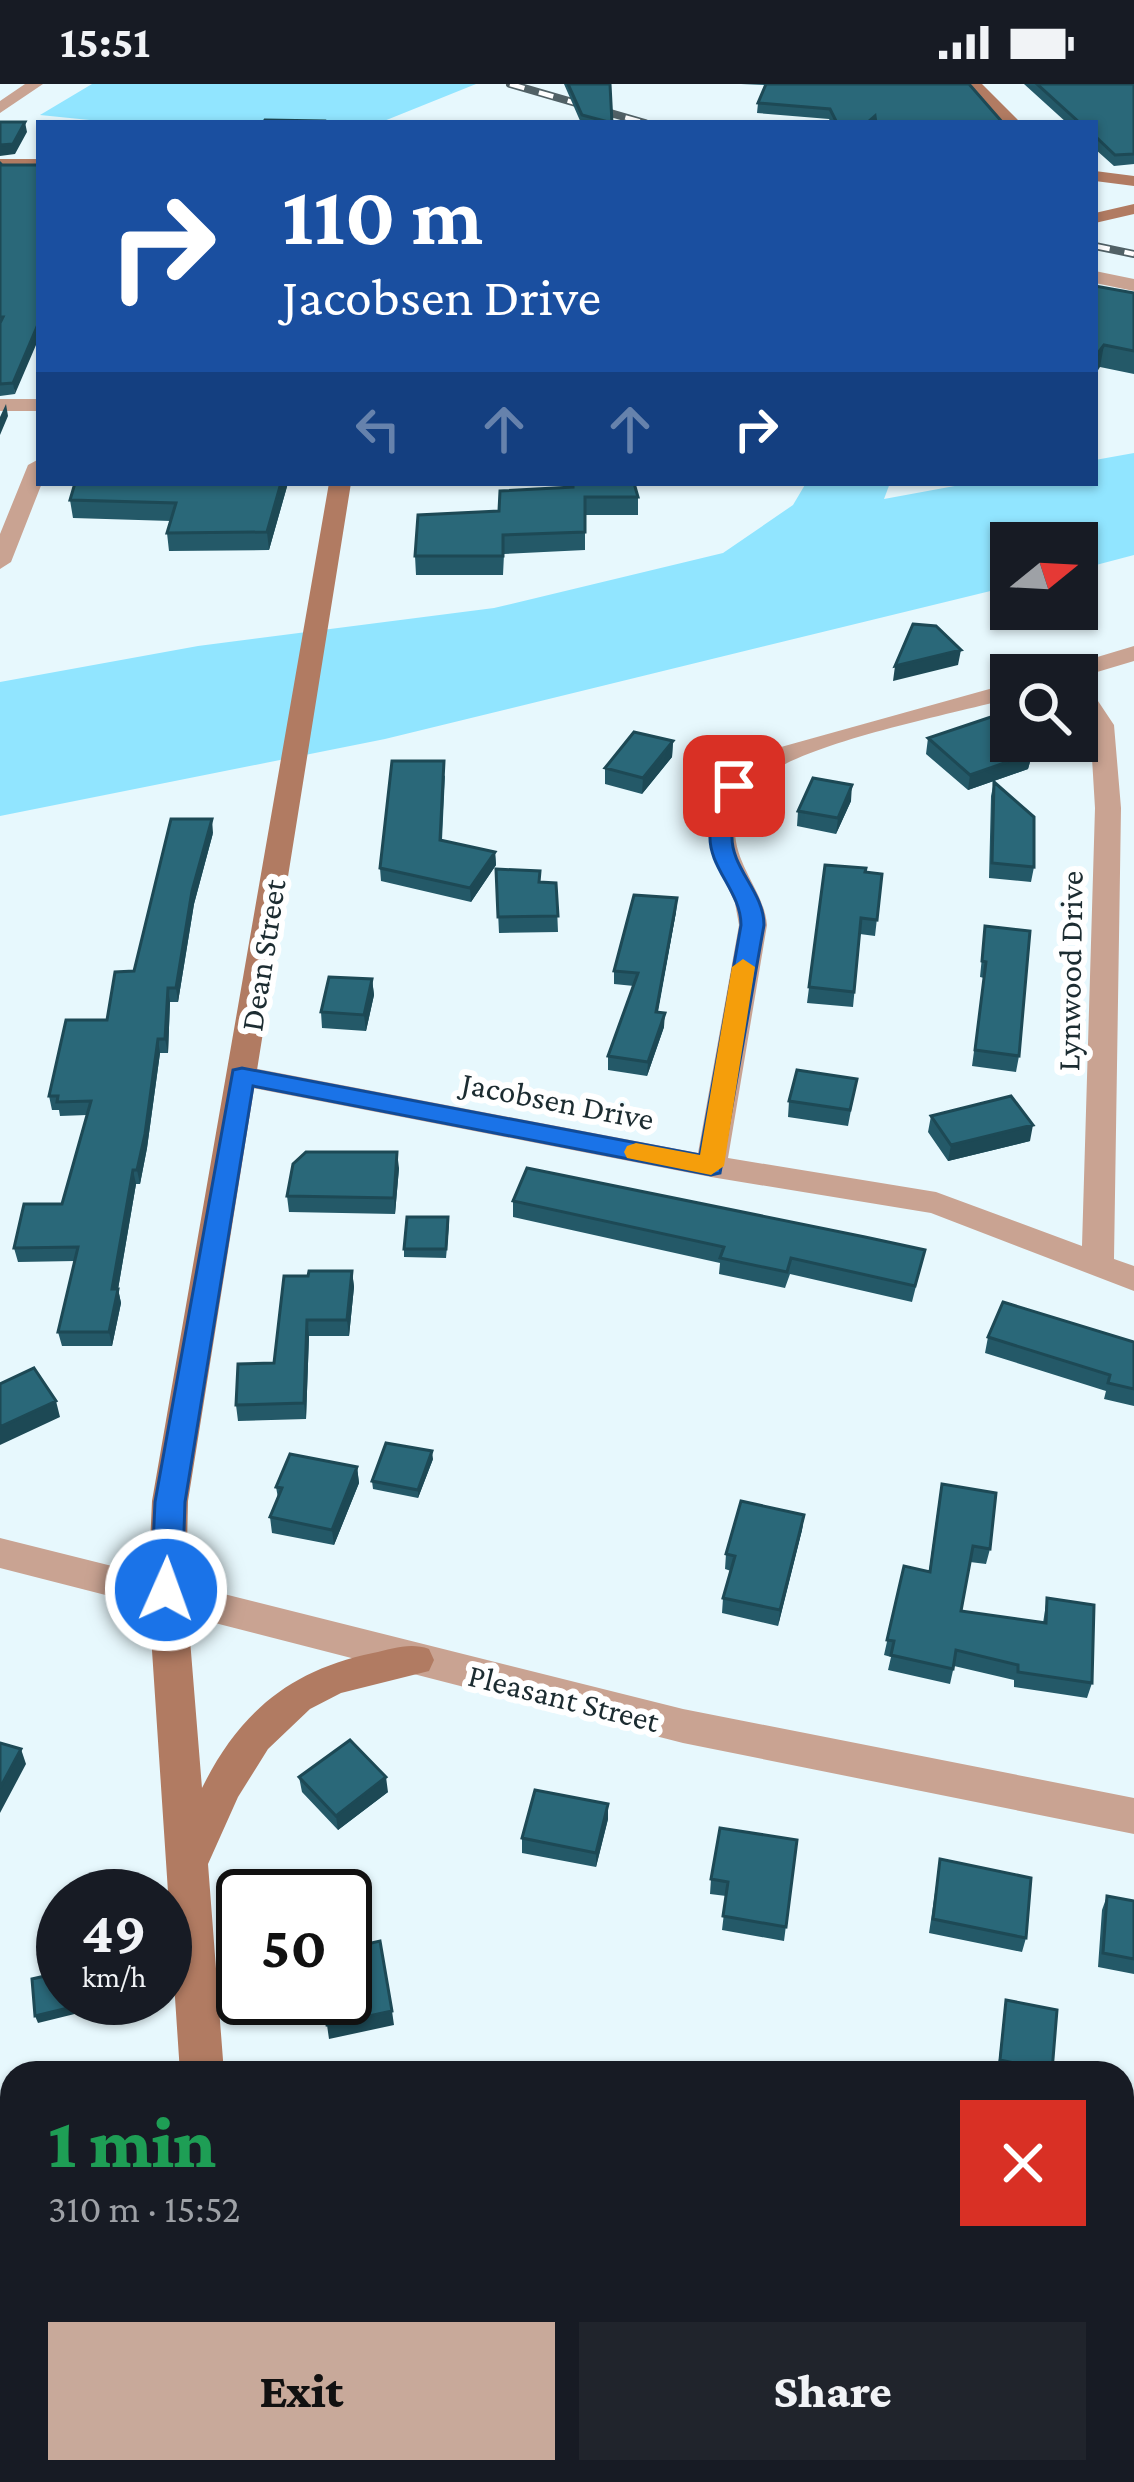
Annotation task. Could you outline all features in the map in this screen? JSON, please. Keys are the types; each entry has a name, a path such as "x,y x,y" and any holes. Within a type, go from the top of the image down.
{"main road":[{"path":"974,84 1010,120"},
{"path":"0,164 36,164"},
{"path":"1098,176 1134,181"},
{"path":"1098,217 1134,209"},
{"name":"Dean Street","path":"201,2061 166,1590 170,1502 340,486"},
{"path":"185,1867 240,1749 277,1708 326,1682 415,1660"}],"street":[{"path":"0,108 35,84"},
{"path":"1098,278 1134,285"},
{"path":"0,405 36,405"},
{"path":"0,562 36,472"},
{"path":"1098,665 1134,653"},
{"path":"711,1166 753,925 753,905 731,871 721,836 734,786 759,765 790,752 990,696"},
{"name":"Lynwood Drive","path":"1098,719 1108,808 1098,1263"},
{"name":"Jacobsen Drive","path":"242,1076 711,1166 936,1203 1134,1279"},
{"name":"Pleasant Street","path":"0,1553 166,1590 415,1660 741,1740 978,1790 1134,1816"}],"shaded area":[{"path":"92,84 476,84 386,120 89,120 40,115"},
{"path":"1134,453 1134,555 1098,564 1098,522 990,522 990,591 385,739 0,816 0,682 198,646 494,608 723,553 793,505 804,486 889,486 884,499 955,486 1098,486 1098,459"}],"building":[{"path":"568,84 610,84 612,120 582,115"},
{"path":"766,84 969,84 1000,120 876,120 875,116 836,120 830,109 758,103"},
{"path":"1037,84 1134,84 1134,154 1115,155 1098,139 1098,120 1077,120"},
{"path":"0,122 25,122 13,144 0,145"},
{"path":"0,163 36,165 36,329 13,383 0,384"},
{"path":"1098,287 1134,293 1134,351 1104,345 1098,353"},
{"path":"74,486 280,486 267,532 167,533 176,503 70,500"},
{"path":"635,486 638,497 585,497 585,532 503,535 503,556 415,556 418,515 499,511 500,491"},
{"path":"913,624 936,626 961,650 895,666"},
{"path":"990,717 990,762 1007,762 970,775 928,738"},
{"path":"634,732 673,741 643,778 605,768"},
{"path":"392,761 444,761 440,840 495,852 470,888 380,868"},
{"path":"813,778 852,785 838,818 798,811"},
{"path":"994,782 1034,817 1034,867 992,863"},
{"path":"171,819 212,819 192,891 176,988 168,988 165,1039 158,1039 145,1134 137,1170 133,1170 112,1289 118,1289 109,1332 58,1332 78,1247 14,1248 24,1204 62,1204 91,1101 57,1102 58,1096 49,1096 66,1020 107,1020 115,972 134,971"},
{"path":"825,865 882,874 877,920 861,918 854,992 809,987"},
{"path":"496,869 540,871 539,882 556,883 558,916 498,917"},
{"path":"634,895 677,898 656,1012 665,1013 648,1062 608,1056 638,973 614,971"},
{"path":"985,926 1030,931 1019,1056 975,1050 986,962 982,961"},
{"path":"329,977 372,979 364,1015 321,1012"},
{"path":"797,1070 857,1079 850,1110 789,1101"},
{"path":"1011,1096 1033,1125 951,1145 931,1116"},
{"path":"306,1152 397,1152 394,1198 287,1196 293,1164"},
{"path":"527,1168 925,1250 915,1286 791,1258 787,1272 720,1258 724,1247 513,1201"},
{"path":"407,1217 448,1217 446,1249 404,1249"},
{"path":"309,1271 352,1271 347,1320 307,1320 304,1403 236,1405 238,1364 274,1363 284,1276 308,1276"},
{"path":"1003,1302 1134,1342 1134,1389 1108,1383 1110,1375 988,1337"},
{"path":"34,1368 56,1401 0,1427 0,1384"},
{"path":"386,1443 432,1451 418,1490 372,1481"},
{"path":"290,1454 357,1467 332,1530 270,1517"},
{"path":"942,1484 996,1493 990,1549 973,1546 961,1611 1046,1623 1047,1598 1094,1605 1092,1683 1018,1672 1018,1665 956,1650 953,1669 891,1655 894,1641 887,1640 904,1566 930,1572"},
{"path":"741,1501 804,1515 780,1610 723,1598 735,1556 726,1554"},
{"path":"350,1740 386,1777 336,1816 299,1777"},
{"path":"0,1743 21,1749 0,1788"},
{"path":"535,1790 608,1804 596,1853 522,1838"},
{"path":"720,1828 797,1840 786,1927 723,1916 728,1882 711,1879"},
{"path":"940,1859 1031,1878 1026,1938 933,1919"},
{"path":"1107,1896 1134,1901 1134,1959 1103,1953"},
{"path":"380,1941 392,2011 372,2015 372,1943"},
{"path":"36,1978 35,2016 32,1979"},
{"path":"1006,2000 1057,2010 1053,2061 1000,2060"}],"railway":[{"path":"510,84 635,120"},
{"path":"1098,247 1134,254"}],"slow traffic":[{"path":"636,1152 711,1166 743,967"}],"route":[{"path":"166,1590 170,1502 242,1076 711,1166 753,925 753,905 731,871 721,836 734,786"}]}
